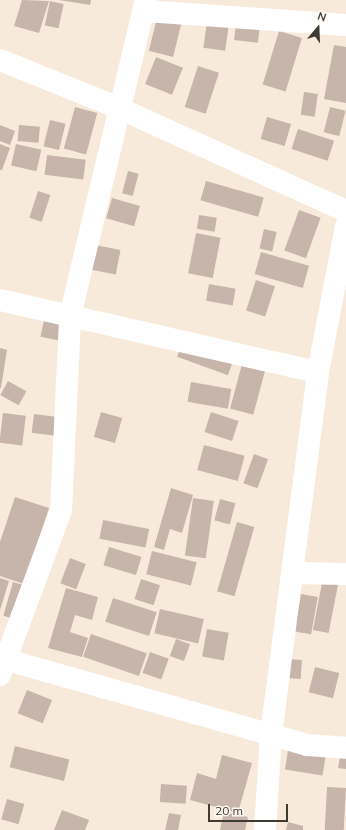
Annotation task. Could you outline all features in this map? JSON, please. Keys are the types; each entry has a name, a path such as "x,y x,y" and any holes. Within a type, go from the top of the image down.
{"street":[{"path":"346,25 146,6 70,316 61,510 2,664 307,745 346,748"},
{"path":"0,60 121,109 346,210"},
{"path":"265,830 271,735 318,372 346,226"},
{"path":"0,300 318,372"},
{"path":"293,573 346,574"}],"building":[{"path":"22,0 49,1 39,33 14,26"},
{"path":"59,0 91,0 90,5"},
{"path":"50,1 64,4 58,28 45,25"},
{"path":"158,14 182,20 173,57 149,51"},
{"path":"207,22 229,25 225,51 203,48"},
{"path":"236,24 260,27 258,43 234,40"},
{"path":"279,31 302,38 286,92 263,85"},
{"path":"334,45 346,47 346,103 324,99"},
{"path":"156,57 183,68 172,95 145,84"},
{"path":"198,66 219,73 206,114 185,107"},
{"path":"304,92 318,94 315,117 301,115"},
{"path":"75,107 97,113 86,154 64,149"},
{"path":"330,107 346,111 339,136 324,132"},
{"path":"267,117 291,124 285,146 261,139"},
{"path":"50,120 66,124 59,150 43,146"},
{"path":"0,125 15,131 10,145 0,141"},
{"path":"19,125 40,127 39,143 18,141"},
{"path":"298,129 334,141 328,161 292,149"},
{"path":"0,144 10,148 2,170 0,170"},
{"path":"16,144 41,150 36,171 11,165"},
{"path":"47,155 86,160 83,180 45,175"},
{"path":"128,171 139,174 133,196 122,193"},
{"path":"206,181 264,198 258,217 200,200"},
{"path":"38,191 50,195 42,222 29,218"},
{"path":"112,198 140,206 134,226 106,218"},
{"path":"299,210 321,218 306,258 284,250"},
{"path":"199,215 217,218 215,232 197,229"},
{"path":"264,229 277,232 272,251 260,248"},
{"path":"196,233 221,238 213,278 188,273"},
{"path":"95,245 121,250 116,275 90,270"},
{"path":"261,252 309,266 303,288 255,274"},
{"path":"256,280 275,286 265,317 246,310"},
{"path":"209,284 236,289 233,305 206,301"},
{"path":"44,320 63,324 59,341 40,337"},
{"path":"184,338 235,356 228,375 177,357"},
{"path":"0,348 7,350 1,388 0,388"},
{"path":"242,364 265,370 253,415 230,408"},
{"path":"8,381 26,391 19,405 0,395"},
{"path":"191,382 231,389 228,409 188,402"},
{"path":"101,412 122,418 115,443 94,437"},
{"path":"211,412 239,421 232,441 205,432"},
{"path":"3,413 26,416 22,446 0,443"},
{"path":"34,414 60,417 57,436 32,433"},
{"path":"204,445 245,456 238,481 197,470"},
{"path":"254,454 268,459 257,488 243,483"},
{"path":"171,488 193,495 182,533 170,529 164,550 154,547"},
{"path":"15,497 49,508 24,584 0,576 0,542"},
{"path":"193,498 214,501 206,558 185,555"},
{"path":"220,499 235,503 230,524 214,520"},
{"path":"103,520 149,529 146,548 99,539"},
{"path":"237,522 254,527 234,596 217,591"},
{"path":"109,547 142,557 136,575 103,565"},
{"path":"152,551 197,562 191,585 146,574"},
{"path":"70,558 86,564 76,589 60,583"},
{"path":"0,578 9,581 0,610"},
{"path":"323,578 339,581 329,633 313,630"},
{"path":"141,579 160,585 154,605 135,599"},
{"path":"13,582 30,587 21,621 3,616"},
{"path":"66,588 98,597 92,620 75,615 70,632 88,638 82,657 48,648"},
{"path":"301,594 318,597 311,634 294,631"},
{"path":"113,598 157,612 149,636 105,622"},
{"path":"160,609 204,619 198,643 154,633"},
{"path":"207,629 229,633 224,660 202,657"},
{"path":"91,634 147,653 139,676 83,657"},
{"path":"176,639 190,644 184,661 170,656"},
{"path":"150,652 169,659 161,680 142,673"},
{"path":"287,659 302,660 301,679 286,678"},
{"path":"315,667 339,673 333,698 309,692"},
{"path":"27,690 52,700 43,723 18,713"},
{"path":"290,738 328,744 323,776 285,770"},
{"path":"343,741 346,741 346,769 338,768"},
{"path":"15,746 69,760 64,781 10,767"},
{"path":"222,755 252,763 238,813 190,800 197,773 216,779"},
{"path":"161,784 187,786 186,804 160,802"},
{"path":"327,787 346,788 344,830 325,830"},
{"path":"7,799 24,804 19,824 1,819"},
{"path":"62,810 89,820 85,830 54,830"},
{"path":"224,812 248,817 245,830 220,830"},
{"path":"169,813 181,815 178,830 165,830"},
{"path":"288,822 303,826 303,830 286,830"}]}
